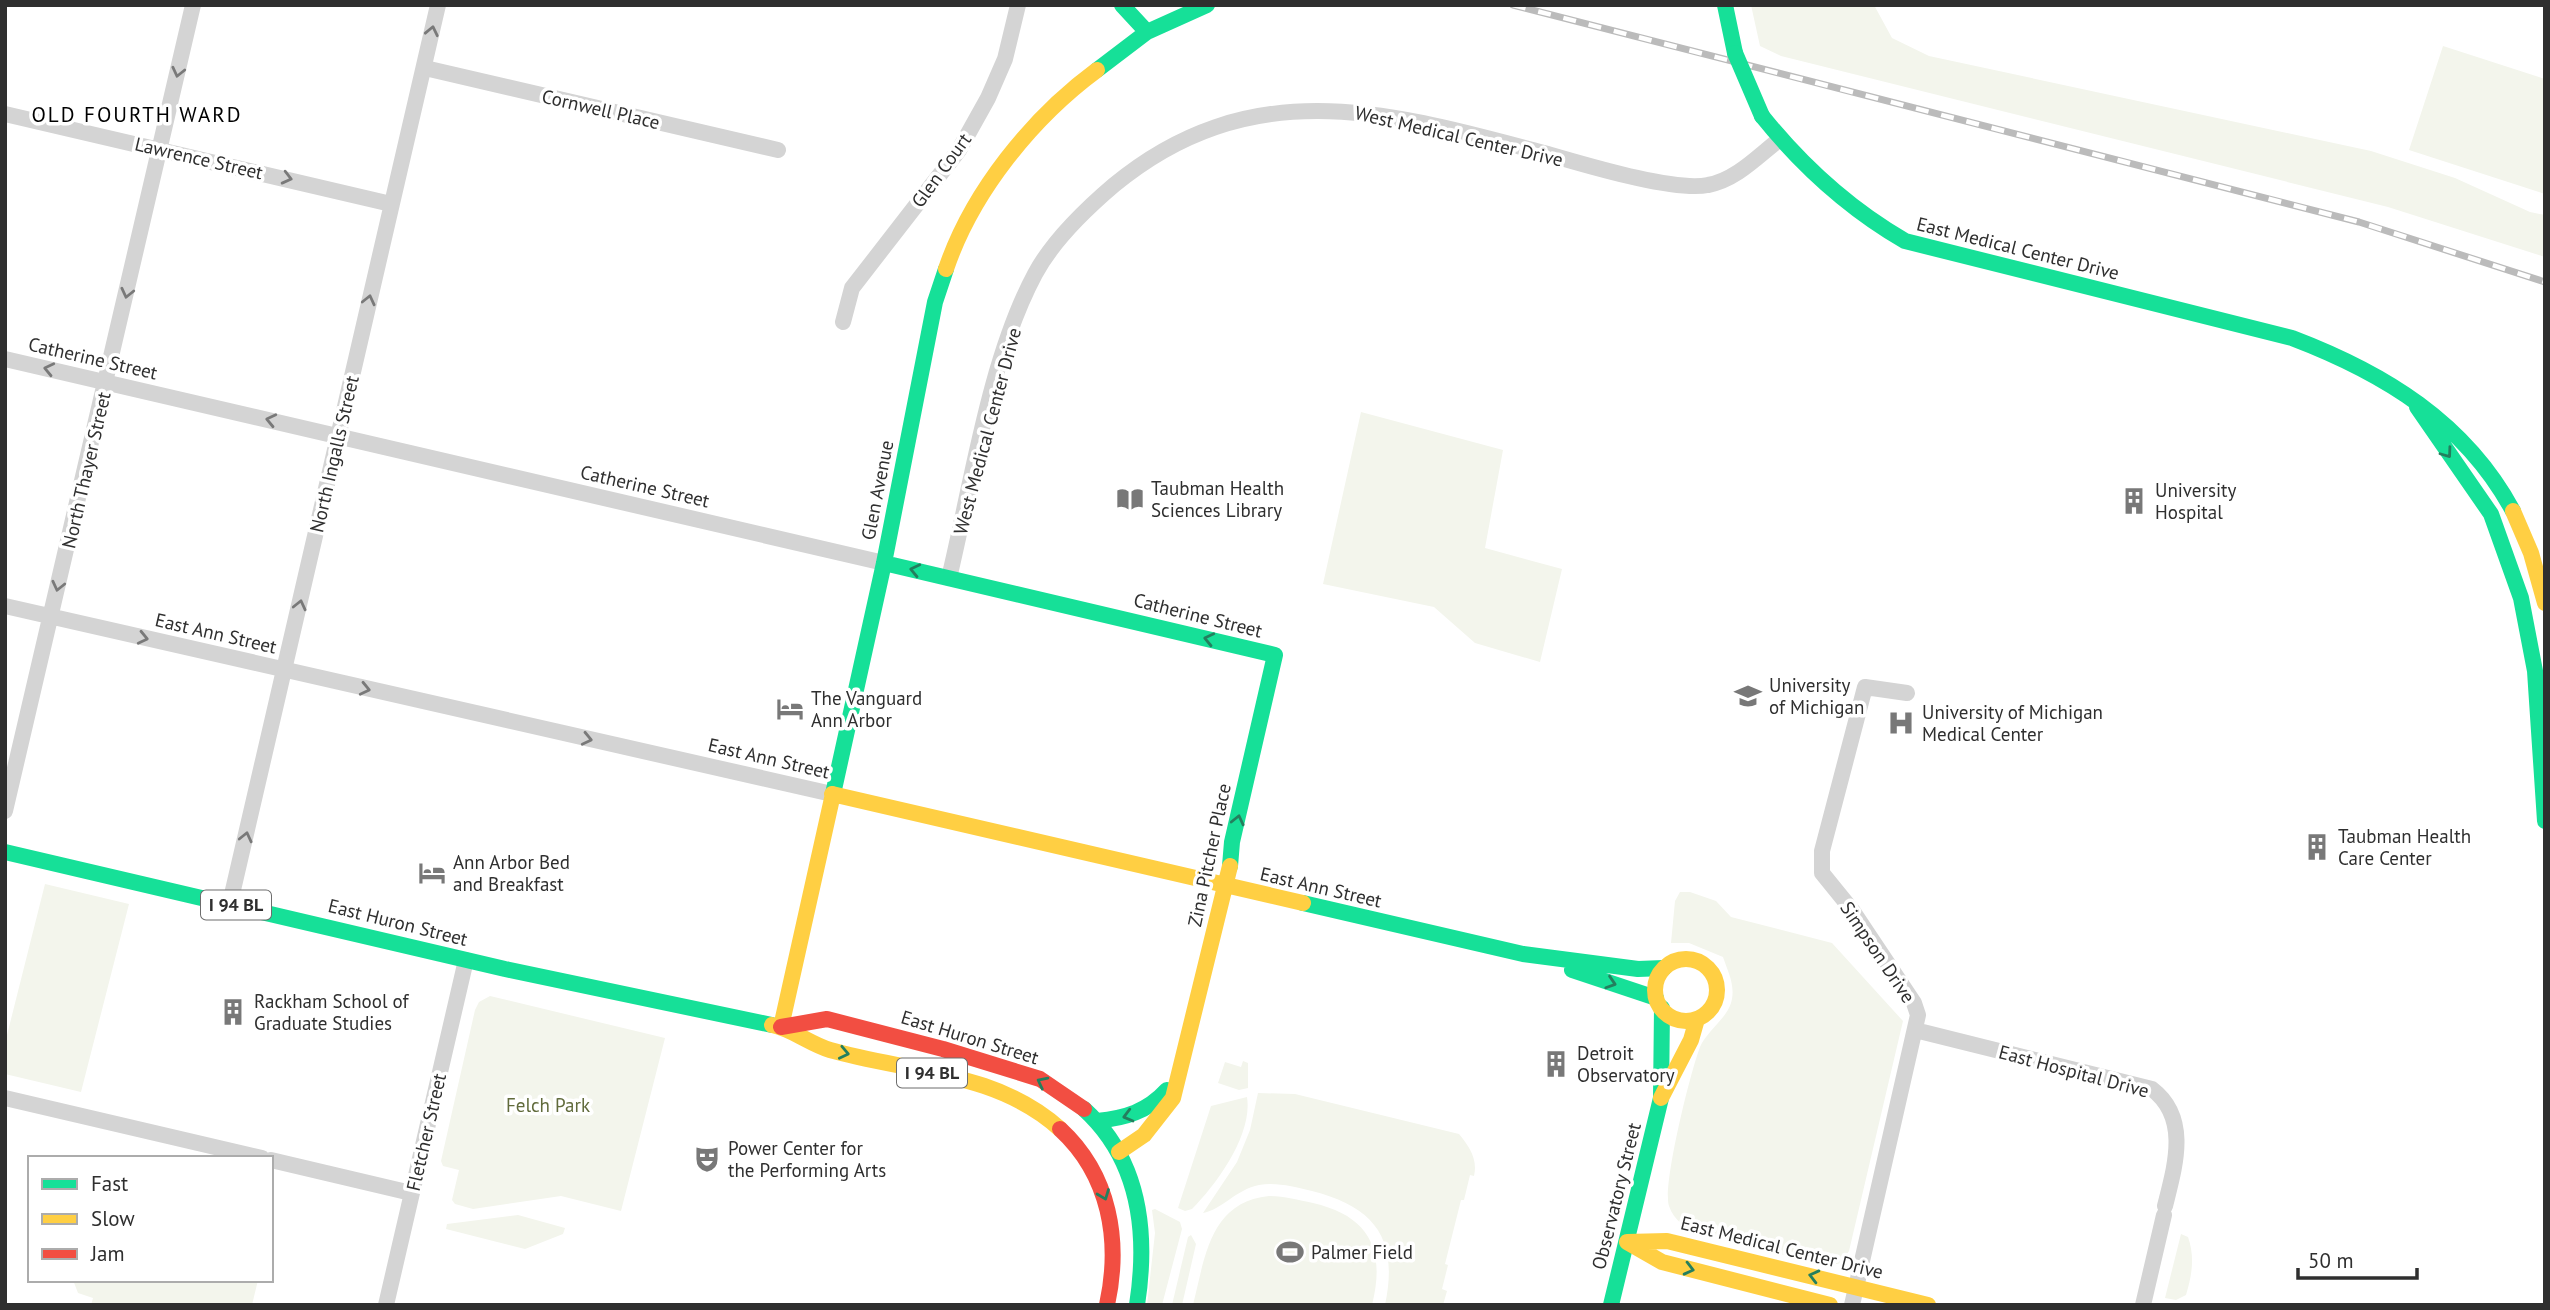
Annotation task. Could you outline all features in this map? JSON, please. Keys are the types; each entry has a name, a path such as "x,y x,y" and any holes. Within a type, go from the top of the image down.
{"street":[{"name":"North Thayer Street","path":"5,811 193,5"},
{"name":"North Ingalls Street","path":"230,903 438,5"},
{"name":"Glen Court","path":"843,322 852,288 959,150 971,129 1005,59 1018,5"},
{"path":"1122,5 1147,32"},
{"name":"Glen Avenue","path":"781,1027 884,563 935,302 951,254 972,210 1003,165 1043,119 1086,78 1147,32 1207,5"},
{"name":"East Medical Center Drive","path":"1725,8 1735,53 1762,116 1780,139 1852,210 1905,241 2291,338 2360,363 2451,427 2480,459 2514,506 2545,603"},
{"name":"Cornwell Place","path":"425,68 778,150"},
{"name":"West Medical Center Drive","path":"949,578 1005,344 1035,272 1086,208 1132,170 1180,140 1225,123 1282,111 1341,109 1418,122 1639,178 1706,186 1737,172 1780,139"},
{"name":"Lawrence Street","path":"5,114 391,204"},
{"name":"Catherine Street","path":"5,359 1275,655"},
{"name":"East Medical Center Drive","path":"2410,396 2431,431 2491,514 2521,598 2535,671 2545,821"},
{"name":"East Ann Street","path":"5,606 1523,954 1639,969 1664,968"},
{"name":"Zina Pitcher Place","path":"1119,1152 1144,1135 1174,1098 1226,887 1232,842 1275,655"},
{"name":"Simpson Drive","path":"1852,1305 1918,1015 1914,1003 1852,910 1822,873 1822,850 1865,687 1906,694"},
{"name":"East Huron Street","path":"5,852 466,960 781,1027 817,1047 980,1083 1013,1094 1037,1107 1073,1138 1091,1166 1114,1225 1114,1272 1107,1305"},
{"name":"East Ann Street","path":"1523,954 1659,1003"},
{"path":"1691,959 1714,973 1716,1000 1707,1014 1697,1019 1676,1020 1659,1003 1658,976 1664,968 1673,961 1691,959"},
{"name":"Fletcher Street","path":"386,1305 466,960"},
{"name":"Observatory Street","path":"1611,1305 1661,1098 1659,1003"},
{"name":"East Huron Street","path":"781,1027 824,1019 1010,1068 1041,1080 1072,1099 1097,1121 1119,1152"},
{"name":"Observatory Street","path":"1661,1098 1691,1040 1697,1019"},
{"name":"East Hospital Drive","path":"1915,1030 2152,1089 2162,1097 2178,1139 2143,1305"},
{"name":"Zina Pitcher Place","path":"1097,1121 1133,1116 1149,1109 1173,1084 1183,1063"},
{"path":"5,1098 253,1156"},
{"path":"1073,1138 1086,1148 1104,1154 1119,1152"},
{"name":"I 94 BL","path":"1119,1152 1133,1181 1142,1217 1145,1259 1137,1305"},
{"path":"273,1160 411,1193"},
{"name":"East Medical Center Drive","path":"1628,1242 1667,1241 1928,1305"},
{"path":"1628,1242 1662,1262 1830,1305"}],"green space":[{"path":"1751,5 1874,5 1892,38 1929,56 2371,151 2455,178 2530,212 2545,215 2545,257 2388,207 1781,56 1760,46"},
{"path":"2443,46 2545,79 2545,194 2409,150"},
{"path":"1361,412 1503,450 1485,548 1562,569 1540,662 1475,643 1434,607 1323,584"},
{"path":"45,884 129,904 81,1092 5,1074 5,1043"},
{"path":"1680,892 1690,892 1716,901 1731,917 1832,943 1903,1021 1849,1251 1841,1263 1828,1266 1708,1236 1710,1229 1707,1225 1699,1234 1681,1223 1671,1211 1668,1194 1670,1176 1690,1079 1700,1047 1729,1009 1733,991 1723,957 1689,943 1671,943 1675,901"},
{"name":"Felch Park","path":"490,996 665,1038 621,1211 561,1196 473,1209 455,1204 452,1200 459,1170 443,1166 441,1161 475,1010 479,1002"},
{"path":"1243,1061 1248,1063 1248,1088 1239,1090 1218,1083 1225,1062 1241,1067"},
{"path":"1258,1093 1295,1094 1459,1134 1472,1153 1475,1170 1474,1176 1470,1175 1464,1200 1461,1200 1445,1264 1448,1265 1442,1289 1447,1291 1443,1305 1385,1305 1388,1262 1385,1244 1366,1217 1352,1206 1334,1198 1286,1185 1259,1185 1203,1213 1237,1162 1250,1130"},
{"path":"1247,1097 1244,1127 1231,1158 1192,1209 1185,1211 1178,1208 1211,1106"},
{"name":"Palmer Field","path":"1269,1196 1296,1199 1332,1209 1360,1226 1369,1238 1377,1267 1372,1305 1193,1305 1207,1251 1222,1220 1249,1200"},
{"path":"1155,1209 1180,1222 1182,1229 1162,1305 1147,1305 1155,1233 1152,1210"},
{"path":"518,1215 565,1228 563,1234 525,1249 446,1229 447,1224"},
{"path":"2181,1234 2188,1237 2192,1266 2186,1295 2176,1300 2165,1298"},
{"path":"1191,1235 1196,1244 1182,1305 1172,1305 1188,1237"},
{"path":"74,1282 258,1282 252,1305 91,1305 93,1298 78,1293"}],"railway":[{"path":"1513,5 2359,222 2545,282"}],"traffic: fast":[{"path":"1122,5 1147,32"},
{"path":"1097,70 1147,32 1207,5"},
{"path":"1725,5 1735,53"},
{"path":"1735,53 1762,116"},
{"path":"1762,116 1828,185 1864,215 1905,241 2292,338 2359,367 2419,404 2446,426 2471,451 2513,511"},
{"path":"833,794 884,563 935,302 946,269"},
{"path":"2417,407 2491,514 2521,598 2535,671 2545,821"},
{"path":"884,563 1275,655 1232,842 1230,866"},
{"path":"5,852 505,969 772,1025"},
{"path":"1303,903 1523,954 1638,969 1664,968"},
{"path":"1572,970 1656,998"},
{"path":"1611,1305 1661,1098 1662,1008"},
{"path":"1097,1121 1135,1113 1152,1104 1167,1090"},
{"path":"1084,1109 1103,1129 1117,1151 1136,1200 1141,1252 1137,1305"}],"traffic: slow":[{"path":"946,269 971,212 1007,159 1050,111 1097,70"},
{"path":"2513,511 2531,553 2545,603"},
{"path":"832,794 1303,903"},
{"path":"781,1027 833,794"},
{"path":"1119,1152 1144,1135 1173,1098 1230,866"},
{"path":"1680,959 1692,959 1708,968 1715,978 1717,990 1715,1002 1708,1012 1692,1021 1680,1021 1669,1016 1660,1007 1655,996 1655,984 1660,973 1669,964 1680,959"},
{"path":"1661,1098 1691,1040 1697,1019"},
{"path":"772,1025 830,1050 981,1085 1036,1110 1060,1129"},
{"path":"1627,1242 1667,1241 1928,1305"},
{"path":"1627,1242 1662,1262 1830,1305"}],"traffic: jam":[{"path":"781,1027 827,1019 943,1049 1040,1079 1084,1109"},
{"path":"1060,1129 1077,1147 1090,1167 1108,1210 1113,1257 1107,1305"}],"place":[{"name":"Taubman Health Sciences Library","path":"1130,499"},
{"name":"University Hospital","path":"2134,501"},
{"name":"University of Michigan","path":"1748,696"},
{"name":"The Vanguard Ann Arbor","path":"790,709"},
{"name":"University of Michigan Medical Center","path":"1901,723"},
{"name":"Taubman Health Care Center","path":"2317,847"},
{"name":"Ann Arbor Bed and Breakfast","path":"432,873"},
{"name":"Rackham School of Graduate Studies","path":"233,1012"},
{"name":"Detroit Observatory","path":"1556,1064"},
{"name":"Power Center for the Performing Arts","path":"707,1159"},
{"name":"Palmer Field","path":"1290,1252"}],"district":[{"name":"OLD FOURTH WARD","path":"137,115"}]}
